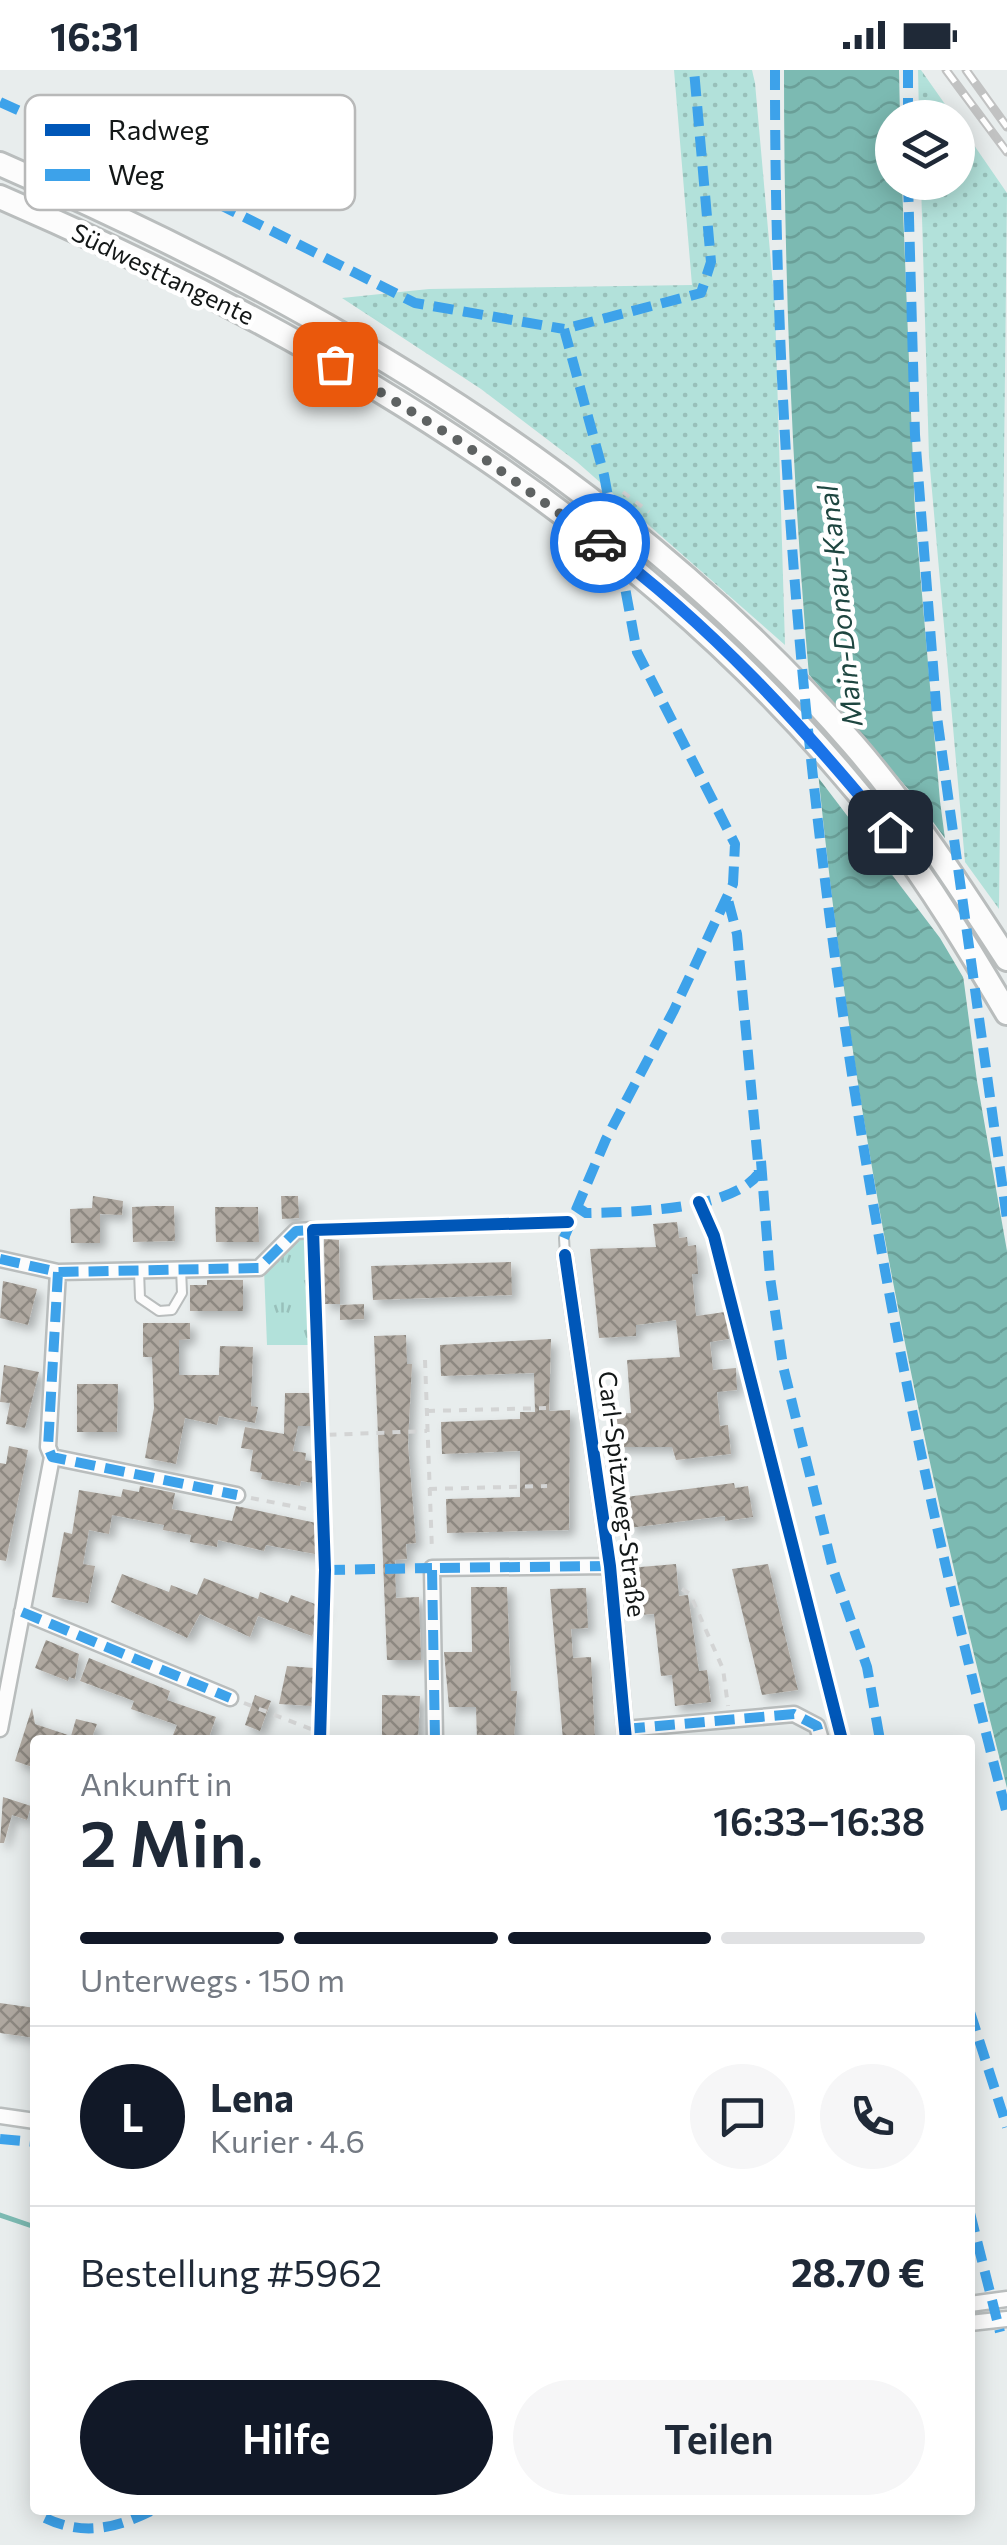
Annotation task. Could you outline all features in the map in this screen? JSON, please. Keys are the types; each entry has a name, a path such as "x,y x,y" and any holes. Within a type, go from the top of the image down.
{"highway":[{"name":"Südwesttangente","path":"0,164 25,176"},
{"name":"Südwesttangente","path":"0,197 25,209"},
{"name":"Südwesttangente","path":"28,210 208,293 398,401 520,483 686,615 834,764 890,832 1007,1013"},
{"name":"Südwesttangente","path":"99,210 221,267 322,321 540,459 651,545 761,645 854,745 909,815 1007,958"}],"street":[{"path":"0,1260 58,1272 259,1268 296,1231 313,1230"},
{"name":"Carl-Spitzweg-Straße","path":"565,1255 610,1566 626,1734"},
{"path":"0,1729 52,1457 48,1447 58,1272"},
{"path":"52,1457 237,1496"},
{"path":"434,1735 432,1568 610,1566"},
{"path":"22,1612 230,1698"},
{"path":"626,1734 794,1714 817,1726 820,1735"},
{"path":"0,2116 30,2120"},
{"path":"975,2303 1007,2299"},
{"path":"975,2322 1007,2319"}],"lane":[{"path":"564,1238 565,1255"},
{"path":"139,1270 140,1298 159,1311 172,1310 178,1304 181,1268"}],"path":[{"path":"623,492 648,512"},
{"path":"424,1360 432,1568"},
{"path":"427,1411 546,1408"},
{"path":"237,1496 327,1513 324,1435 428,1432"},
{"path":"429,1489 546,1486"},
{"path":"682,1588 690,1594 722,1669 730,1720"},
{"path":"230,1698 321,1733"}],"green space":[{"path":"674,70 752,70 755,83 775,308 785,645 577,462 481,389 342,298 429,289 692,285"},
{"path":"918,70 921,70 942,100 919,100"},
{"path":"975,147 1007,193 999,909 965,862 929,457 921,200 975,200"},
{"path":"309,1239 311,1345 267,1345 264,1269 295,1240"}],"water":[{"name":"Main-Donau-Kanal","path":"784,70 899,70 900,100 875,100 875,200 903,200 915,514 940,801 977,1081 1007,1251 1007,1788 963,1610 905,1341 871,1161 838,947 801,572 785,195"}],"pier":[{"path":"805,670 915,797 952,848 970,989 940,938 814,772"}],"building":[{"path":"93,1196 123,1201 122,1215 100,1214 100,1243 71,1243 70,1209 92,1208"},
{"path":"281,1196 298,1196 299,1218 282,1219"},
{"path":"174,1206 175,1241 133,1242 132,1207"},
{"path":"215,1207 258,1207 259,1242 216,1242"},
{"path":"677,1222 679,1238 687,1237 688,1246 696,1245 698,1274 692,1274 696,1316 725,1312 729,1339 710,1342 713,1370 736,1368 737,1390 717,1392 720,1426 728,1425 731,1454 676,1460 672,1447 615,1447 612,1414 631,1413 627,1360 680,1357 676,1320 636,1325 636,1336 599,1338 590,1249 656,1247 653,1224"},
{"path":"324,1239 339,1240 340,1304 325,1304"},
{"path":"511,1262 512,1295 373,1300 371,1266"},
{"path":"207,1280 243,1280 243,1311 190,1311 190,1285 207,1285"},
{"path":"3,1281 37,1289 28,1325 0,1318"},
{"path":"364,1304 364,1319 340,1320 340,1305"},
{"path":"143,1323 190,1323 190,1339 179,1340 179,1375 219,1375 220,1346 253,1347 251,1406 258,1407 255,1423 219,1416 217,1425 185,1418 176,1464 145,1458 154,1408 152,1357 143,1357"},
{"path":"406,1335 407,1364 412,1364 408,1444 416,1543 406,1544 407,1559 395,1560 396,1598 419,1597 421,1660 387,1660 374,1336"},
{"path":"551,1339 549,1411 570,1410 569,1530 447,1533 446,1499 520,1497 520,1451 442,1454 441,1422 520,1419 520,1412 535,1412 534,1373 441,1376 440,1345"},
{"path":"4,1365 39,1372 25,1428 6,1424 10,1403 0,1402"},
{"path":"77,1384 118,1384 117,1432 77,1432"},
{"path":"285,1393 315,1393 314,1426 298,1426 293,1451 306,1453 305,1460 316,1462 312,1483 301,1481 300,1486 261,1479 262,1473 250,1471 253,1450 241,1448 245,1427 284,1434"},
{"path":"9,1446 28,1450 6,1561 0,1560 0,1463 6,1464"},
{"path":"734,1483 735,1488 748,1486 753,1517 725,1521 725,1516 629,1528 626,1497"},
{"path":"140,1486 175,1493 172,1509 232,1521 236,1506 321,1524 315,1554 266,1545 264,1551 218,1540 217,1547 190,1542 191,1535 163,1530 164,1525 112,1515 109,1534 89,1530 83,1564 95,1566 88,1603 52,1597 64,1532 72,1534 79,1490 121,1497 123,1489 139,1492"},
{"path":"676,1564 679,1596 688,1595 699,1671 707,1670 711,1702 675,1706 672,1675 661,1676 654,1614 638,1615 629,1568"},
{"path":"768,1564 798,1690 762,1695 732,1569"},
{"path":"122,1574 169,1592 171,1585 197,1595 204,1578 258,1599 260,1592 288,1603 291,1595 323,1607 312,1636 258,1616 250,1637 200,1614 187,1638 111,1602"},
{"path":"471,1587 507,1587 511,1691 517,1691 514,1735 477,1735 476,1707 449,1707 444,1652 472,1652"},
{"path":"586,1588 588,1628 571,1629 573,1658 591,1657 595,1735 563,1735 550,1589"},
{"path":"46,1640 79,1654 75,1679 69,1677 68,1681 35,1668"},
{"path":"89,1658 170,1691 167,1700 216,1717 210,1735 173,1735 177,1725 131,1709 134,1701 80,1681"},
{"path":"287,1666 314,1668 312,1706 279,1704"},
{"path":"255,1695 271,1701 260,1731 245,1725"},
{"path":"382,1695 420,1696 418,1735 382,1735"},
{"path":"32,1708 35,1724 68,1735 30,1735 30,1766 15,1761"},
{"path":"76,1719 97,1724 93,1735 71,1735"},
{"path":"3,1797 30,1806 27,1820 12,1815 4,1843 0,1843"},
{"path":"0,2003 30,2007 30,2037 0,2033"}],"waterway":[{"path":"0,2215 30,2225"}],"railway":[{"path":"946,70 1007,152"},
{"path":"966,70 1007,127"}],"marked path":[{"path":"564,1238 606,1139 674,1010 733,884 735,844 637,652 604,475 564,329 701,293 711,262 694,70"},
{"path":"775,70 778,291 790,511 808,731 834,950 867,1168 907,1385 954,1600 1007,1814"},
{"path":"908,70 908,100"},
{"path":"0,102 25,113"},
{"path":"908,200 915,435 937,717 1007,1219"},
{"path":"230,210 415,303 564,329"},
{"path":"574,1205 586,1213 678,1207 727,1195 746,1186 759,1173 737,934 727,896"},
{"path":"761,1161 770,1277 783,1366 833,1569 867,1667 879,1735"},
{"path":"0,1259 58,1272 259,1268 296,1231 313,1230"},
{"path":"58,1272 48,1447 52,1457 237,1495"},
{"path":"435,1735 432,1568 610,1566"},
{"path":"325,1570 432,1568"},
{"path":"22,1612 230,1698"},
{"path":"625,1729 794,1714 817,1726 820,1735"},
{"path":"975,2028 1007,2127"},
{"path":"0,2139 30,2142"},
{"path":"975,2233 1000,2332"},
{"path":"45,2518 73,2527 99,2528 141,2515"}],"cycle path":[{"path":"699,1202 714,1236 841,1735"},
{"path":"320,1735 325,1570 313,1230 568,1222"},
{"path":"565,1255 610,1566 626,1735"}],"way so far":[{"path":"335,364 464,444 600,543"}],"route":[{"path":"600,543 662,593 758,684 834,764 890,832"}]}
